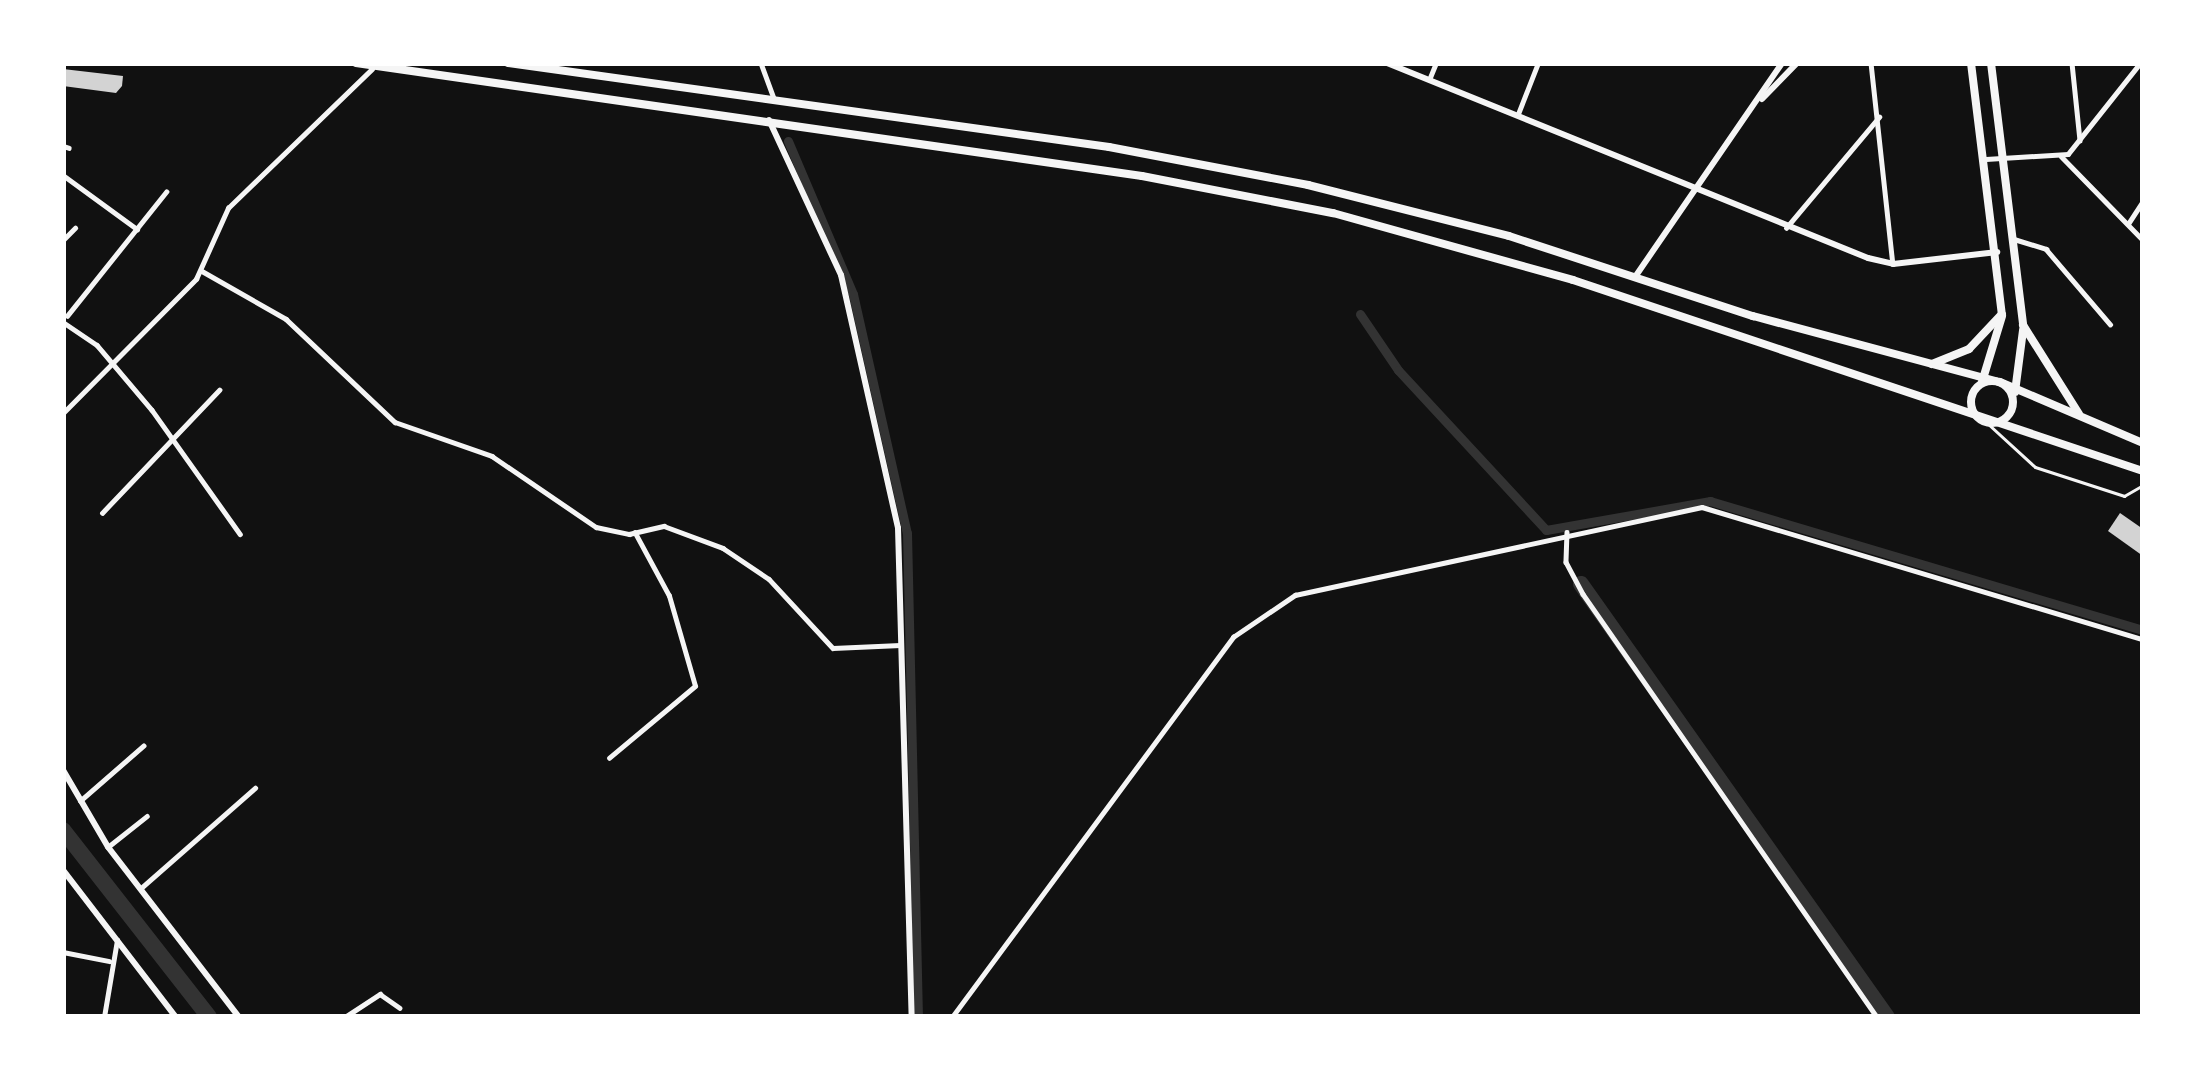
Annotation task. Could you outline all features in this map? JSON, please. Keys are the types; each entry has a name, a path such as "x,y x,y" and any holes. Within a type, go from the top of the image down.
{"main road":[{"path":"356,63 1142,176 1375,223 1573,280 1987,423 2143,471"},
{"path":"508,63 1269,177 1474,226 1635,278 1983,381 2000,382 2143,443"},
{"path":"1971,63 2002,314 1972,409 1987,423 2001,422 2013,405 2023,325 1991,63"},
{"path":"1932,364 1970,349 2002,314"},
{"path":"2023,325 2082,418"},
{"path":"2000,382 2013,405"}],"street":[{"path":"761,63 775,100"},
{"path":"1387,63 1786,228 1893,264 1997,252"},
{"path":"1429,80 1436,63"},
{"path":"1517,116 1538,63"},
{"path":"1635,278 1782,63"},
{"path":"1759,101 1798,63"},
{"path":"1871,63 1893,264"},
{"path":"2072,63 2080,141"},
{"path":"1985,159 2061,156 2080,141 2140,63"},
{"path":"63,413 202,271 228,208 375,66"},
{"path":"1786,228 1879,117"},
{"path":"769,120 850,302 898,528 914,899 912,1017"},
{"path":"2061,156 2143,240"},
{"path":"63,175 137,229"},
{"path":"166,192 65,319 110,362 240,534"},
{"path":"2128,224 2143,201"},
{"path":"63,240 75,228"},
{"path":"2014,239 2046,249 2110,324"},
{"path":"202,271 286,319 395,422 492,456 586,522 635,533 672,527 741,558 833,648 900,645"},
{"path":"102,513 219,390"},
{"path":"952,1017 1253,617 1322,587 1567,532 1714,508 2143,639"},
{"path":"1567,532 1567,562 1583,594 1877,1017"},
{"path":"609,758 689,700 695,686 669,596 635,533"},
{"path":"80,801 143,746"},
{"path":"63,770 108,847 239,1017"},
{"path":"140,889 255,788"},
{"path":"108,847 147,816"},
{"path":"63,870 176,1017"},
{"path":"104,1017 117,939"},
{"path":"63,952 110,962"},
{"path":"345,1017 380,994 400,1008"}],"lane":[{"path":"1987,423 2035,467 2124,496 2143,484"}],"building":[{"path":"63,69 123,76 122,86 116,93 63,86"},
{"path":"2120,513 2143,529 2143,556 2108,531"}],"waterway":[{"path":"788,141 853,294 907,533 918,1017"},
{"path":"1360,314 1398,370 1546,530 1710,501 2143,630"},
{"path":"1581,584 1887,1017"},
{"path":"63,830 209,1017"}]}
